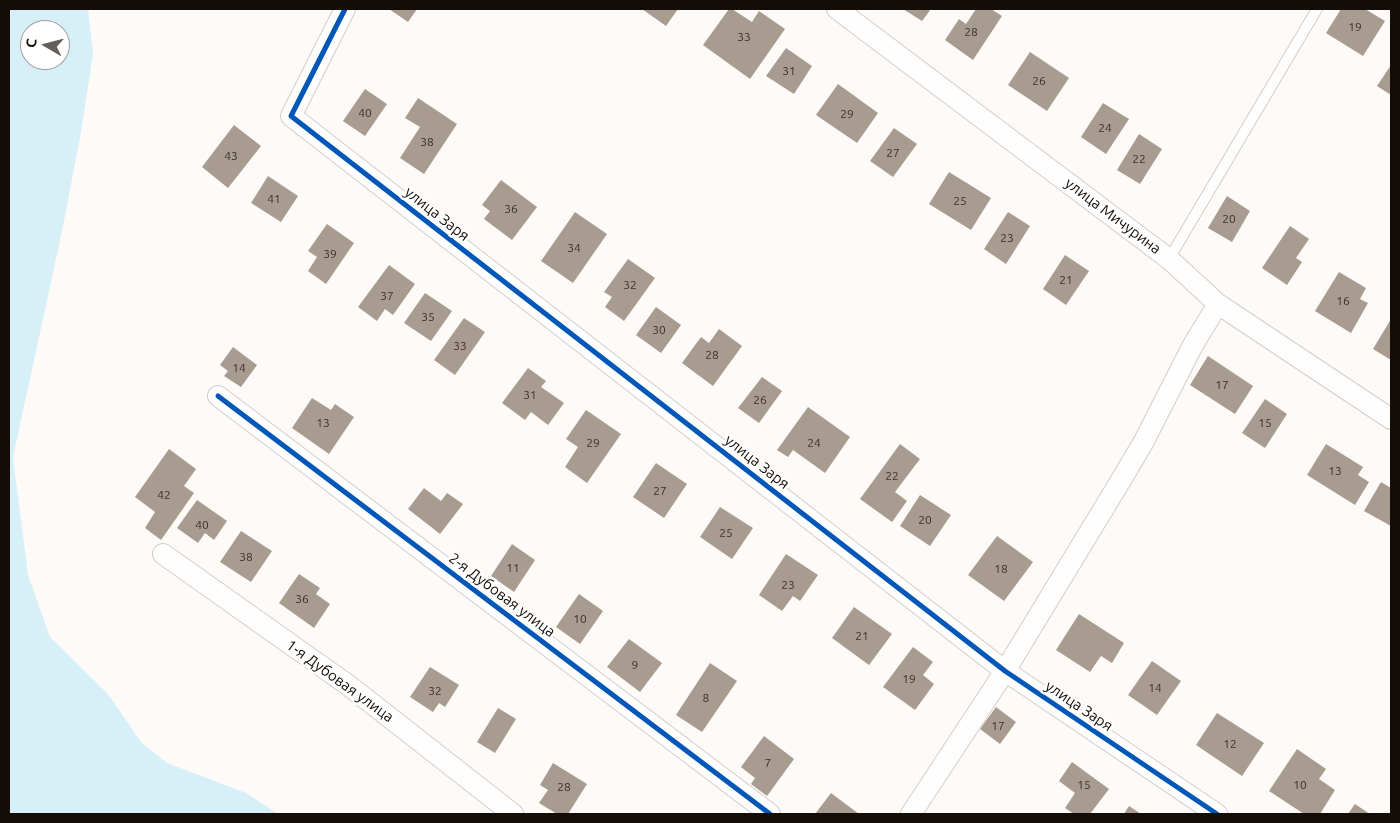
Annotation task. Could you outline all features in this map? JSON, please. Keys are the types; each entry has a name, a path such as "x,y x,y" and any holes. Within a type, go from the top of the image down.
{"street":[{"name":"улица Заря","path":"345,9 291,116 1005,671 1217,814"},
{"name":"улица Мичурина","path":"837,9 1169,259 1218,304 1391,419"},
{"path":"911,814 1005,671 1143,443 1193,345 1218,304"},
{"name":"2-я Дубовая улица","path":"218,396 770,814"},
{"name":"1-я Дубовая улица","path":"163,554 348,685 513,814"}],"lane":[{"path":"1169,259 1317,9"}],"water":[{"path":"9,9 88,9 93,54 80,138 61,236 13,457 28,575 50,637 108,694 141,742 167,763 246,793 278,814 9,814"}],"building":[{"path":"389,9 417,9 408,22"},
{"path":"642,9 678,9 666,26"},
{"path":"729,9 752,22 759,11 785,29 750,79 703,45"},
{"path":"903,9 931,9 922,21"},
{"path":"976,9 991,9 1002,16 973,60 945,40 959,19 966,24"},
{"path":"1341,9 1365,9 1385,21 1363,56 1326,33"},
{"path":"786,48 812,66 794,94 766,76"},
{"path":"1030,52 1069,78 1047,111 1008,85"},
{"path":"1391,65 1391,95 1377,86"},
{"path":"838,84 878,113 857,143 816,115"},
{"path":"365,89 387,104 365,136 343,121"},
{"path":"418,98 457,124 424,174 400,158 420,127 405,118"},
{"path":"1103,103 1129,119 1106,154 1081,137"},
{"path":"234,125 261,146 228,188 202,167"},
{"path":"894,128 917,144 893,177 870,161"},
{"path":"1139,134 1162,149 1140,184 1117,170"},
{"path":"949,172 991,198 971,230 929,204"},
{"path":"268,176 298,196 281,222 251,203"},
{"path":"501,180 537,207 512,240 484,219 490,211 482,205"},
{"path":"1227,196 1250,211 1232,242 1208,228"},
{"path":"575,212 607,234 573,283 541,261"},
{"path":"1008,212 1030,226 1006,264 984,249"},
{"path":"327,224 354,243 326,284 308,271 317,257 308,251"},
{"path":"1290,226 1309,239 1296,258 1302,262 1287,285 1262,268"},
{"path":"1065,255 1089,271 1066,305 1043,289"},
{"path":"628,259 655,278 624,321 605,307 612,297 604,292"},
{"path":"389,265 415,284 393,315 385,309 377,321 358,307"},
{"path":"1339,272 1366,288 1360,299 1368,303 1351,333 1315,311"},
{"path":"425,293 452,311 431,341 404,323"},
{"path":"656,307 681,325 661,353 636,335"},
{"path":"464,318 485,332 455,375 434,360"},
{"path":"1391,319 1391,360 1373,349"},
{"path":"719,329 742,346 713,386 682,363 701,337 709,343"},
{"path":"233,347 257,365 241,387 224,376 228,371 220,365"},
{"path":"1208,356 1253,386 1235,414 1190,385"},
{"path":"528,368 546,381 541,387 564,403 548,425 531,412 525,420 502,403"},
{"path":"762,377 782,391 759,423 738,408"},
{"path":"312,398 331,410 335,404 354,417 329,454 292,428"},
{"path":"1265,399 1287,414 1265,448 1242,433"},
{"path":"808,407 850,437 825,473 793,450 788,457 777,450"},
{"path":"586,410 621,434 587,483 565,467 578,447 566,439"},
{"path":"900,444 920,459 895,492 907,501 892,522 860,499"},
{"path":"1326,444 1363,467 1358,475 1369,482 1355,505 1307,475"},
{"path":"169,449 196,469 184,486 194,493 161,540 145,528 155,512 135,497"},
{"path":"656,463 687,484 664,518 633,497"},
{"path":"1381,482 1391,488 1391,526 1364,511"},
{"path":"424,488 441,501 447,493 463,504 440,534 408,509"},
{"path":"920,495 951,515 930,546 900,526"},
{"path":"197,500 227,521 214,540 205,533 198,543 177,528"},
{"path":"720,507 753,528 732,559 700,537"},
{"path":"241,531 272,551 251,582 220,562"},
{"path":"997,536 1033,562 1004,601 968,575"},
{"path":"512,544 535,560 514,592 491,576"},
{"path":"786,554 818,575 800,601 793,596 782,611 759,595"},
{"path":"299,574 320,588 316,594 330,604 314,628 279,603"},
{"path":"579,594 603,611 580,644 556,627"},
{"path":"854,607 892,634 869,665 832,638"},
{"path":"1079,614 1124,643 1112,663 1101,656 1090,672 1056,650"},
{"path":"629,639 662,663 640,692 607,667"},
{"path":"913,647 933,662 923,675 934,684 915,710 883,687"},
{"path":"1152,661 1181,681 1157,715 1128,695"},
{"path":"710,663 737,681 702,732 676,715"},
{"path":"430,667 459,685 445,707 439,703 433,712 410,697"},
{"path":"996,707 1016,722 1000,744 980,729"},
{"path":"498,708 516,719 495,753 477,742"},
{"path":"1217,713 1264,743 1242,776 1196,745"},
{"path":"764,736 794,759 767,796 751,784 755,778 741,767"},
{"path":"1297,749 1326,769 1319,779 1335,790 1320,814 1304,814 1269,791"},
{"path":"1072,762 1109,789 1090,814 1074,814 1065,808 1075,793 1059,781"},
{"path":"553,763 587,784 568,814 557,814 539,803 548,790 540,785"},
{"path":"831,793 859,814 815,814"},
{"path":"1355,804 1370,814 1348,814"},
{"path":"1129,806 1141,814 1124,814"}],"cycle path":[{"path":"345,9 291,116 1005,671 1217,814"},
{"path":"218,396 770,814"}]}
